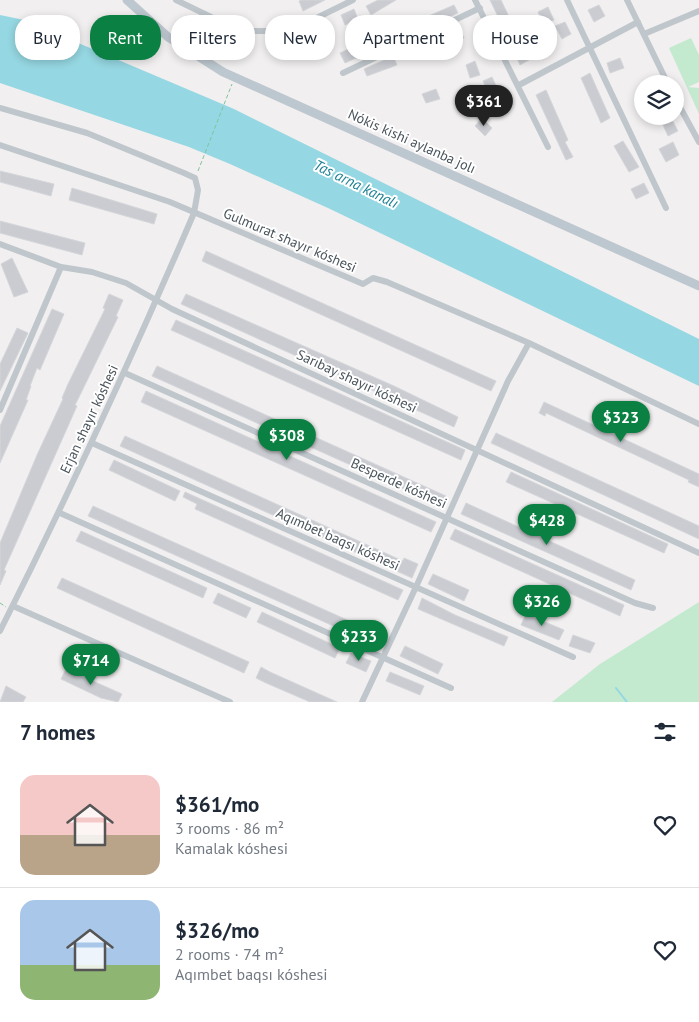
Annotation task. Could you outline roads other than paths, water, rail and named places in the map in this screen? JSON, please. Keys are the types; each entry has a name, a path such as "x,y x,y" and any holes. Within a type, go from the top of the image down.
{"main road":[{"name":"Nókis kishi aylanba jolı","path":"127,0 168,36 234,77 699,286"}],"street":[{"path":"176,0 240,31 290,31 353,0"},
{"path":"475,0 519,85 548,147"},
{"path":"567,0 666,208"},
{"path":"627,0 664,75"},
{"path":"342,73 480,8"},
{"path":"644,34 699,11"},
{"path":"519,85 638,22"},
{"name":"Erjan shayır kóshesi","path":"0,108 87,133 194,178 198,190 194,213 125,373 60,513 0,631"},
{"path":"684,114 699,142"},
{"name":"Gulmurat shayır kóshesi","path":"0,145 170,202 363,284 373,278 387,282 529,343 699,424"},
{"name":"Sarıbay shayır kóshesi","path":"0,244 61,267 92,272 126,283 157,301 699,552"},
{"path":"0,410 61,267"},
{"path":"362,702 478,451 508,381 529,343"},
{"name":"Besperde kóshesi","path":"125,373 635,603 653,608"},
{"name":"Aqımbet baqsı kóshesi","path":"92,443 573,657"},
{"path":"60,513 451,688"},
{"path":"13,606 230,702"}],"water":[{"name":"Tas arna kanalı","path":"0,15 15,18 15,60 80,60 80,44 90,48 90,60 118,60 234,109 699,339 699,386 328,208 230,164 189,147 0,83"}],"waterway":[{"path":"616,688 627,702"}]}
